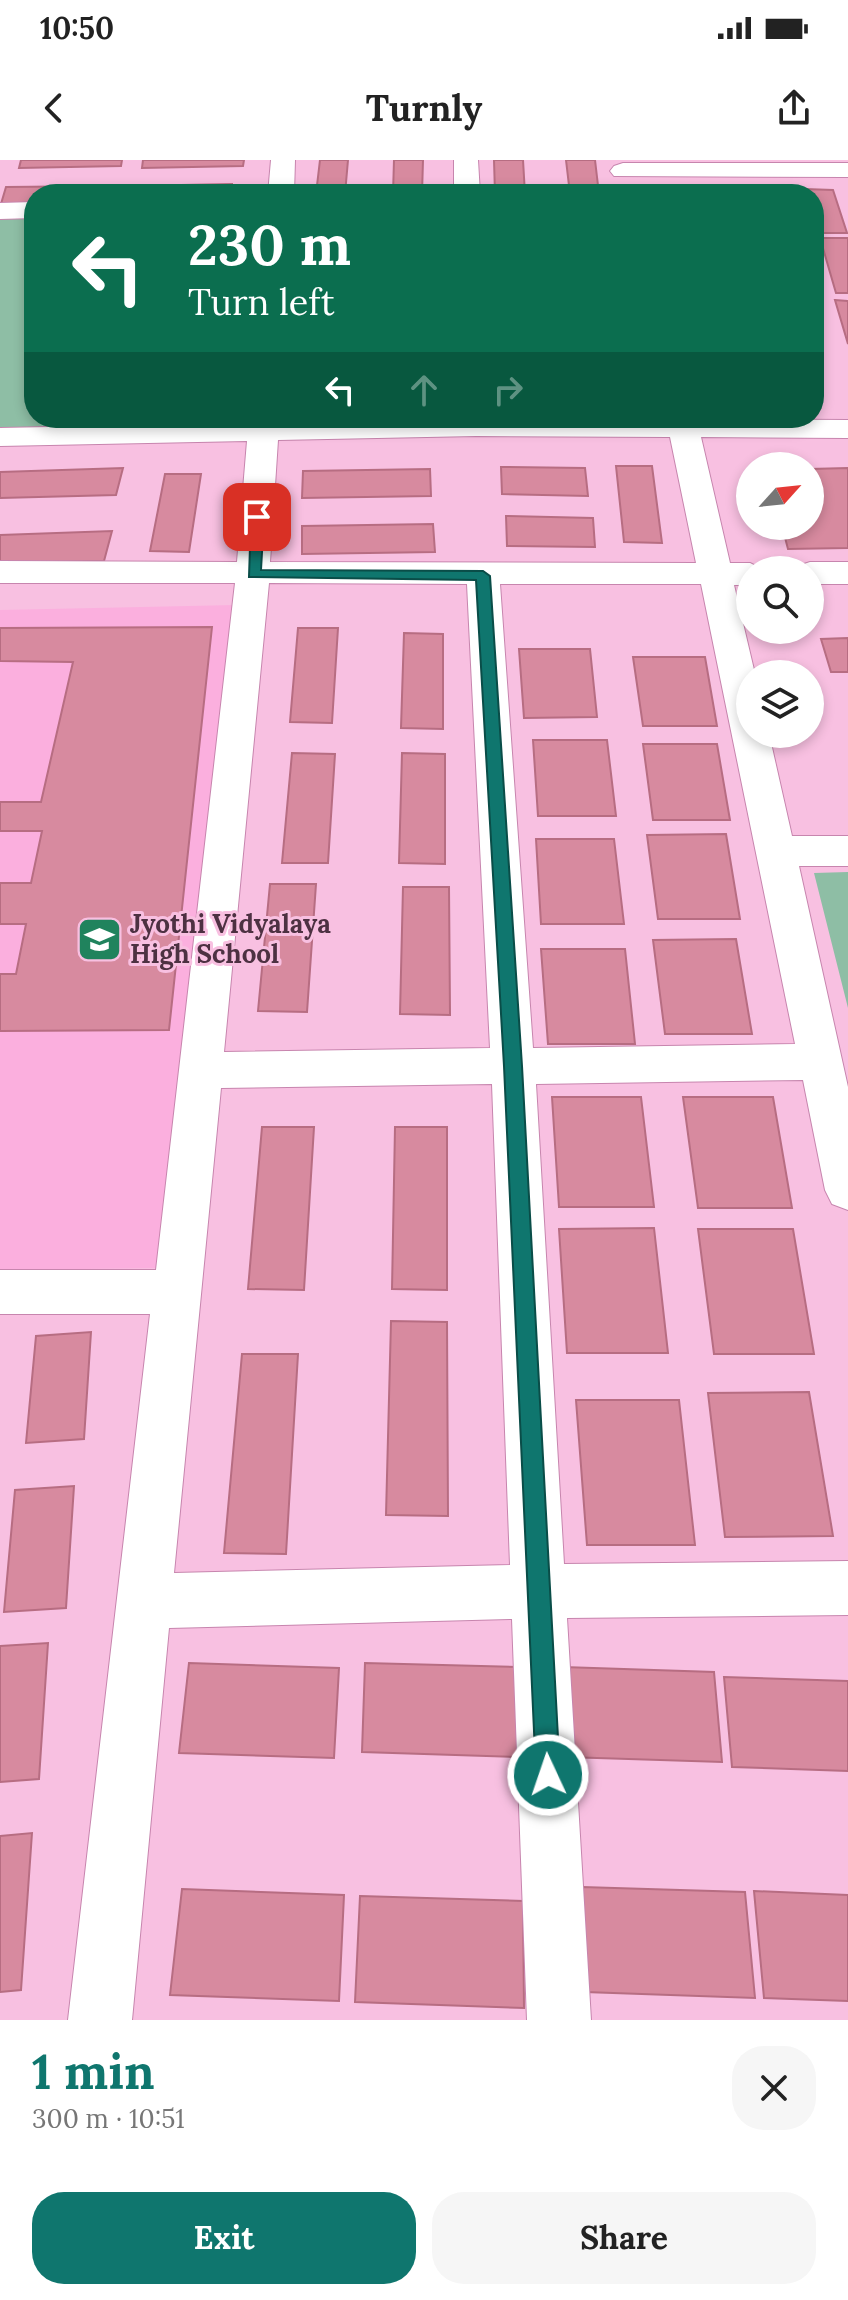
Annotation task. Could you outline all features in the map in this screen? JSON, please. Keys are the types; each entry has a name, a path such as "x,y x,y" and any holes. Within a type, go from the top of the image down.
{"street":[{"path":"282,184 283,160"},
{"path":"466,160 467,184"},
{"path":"624,175 848,170"},
{"path":"0,211 24,210"},
{"path":"0,437 183,428"},
{"path":"100,2020 202,1070 253,574 264,428"},
{"path":"684,428 734,574 743,660"},
{"path":"820,428 848,429"},
{"path":"0,572 483,576 734,574"},
{"path":"824,573 848,573"},
{"path":"483,576 513,1066 559,2020"},
{"path":"753,748 848,1190"},
{"path":"775,851 848,851"},
{"path":"202,1070 821,1062"},
{"path":"0,1292 179,1292"},
{"path":"146,1601 539,1591 848,1588"}],"shaded area":[{"name":"Jyothi Vidyalaya High School","path":"235,605 163,1268 0,1270 0,610"}],"green space":[{"path":"24,214 24,428 235,428 234,436 0,438 0,215"},
{"path":"848,872 848,1008 814,873"}],"building":[{"path":"21,160 122,160 121,166 19,168"},
{"path":"143,160 244,160 243,166 142,168"},
{"path":"320,160 348,160 346,184 317,184"},
{"path":"394,160 423,160 422,184 393,184"},
{"path":"494,160 523,160 524,184 495,184"},
{"path":"566,160 595,160 598,184 569,184"},
{"path":"6,187 24,187 24,204 1,204"},
{"path":"824,190 833,190 847,233 824,233"},
{"path":"824,238 848,238 848,293 836,293 824,252"},
{"path":"835,300 848,301 848,344"},
{"path":"616,466 652,466 662,543 624,542"},
{"path":"501,467 585,468 588,496 502,494"},
{"path":"123,468 116,495 0,498 0,472"},
{"path":"848,468 848,548 788,549 786,540 824,540 824,469"},
{"path":"430,469 431,496 302,498 303,471"},
{"path":"165,474 201,474 189,552 150,551"},
{"path":"506,516 593,518 595,547 507,546"},
{"path":"433,524 435,552 302,554 302,526"},
{"path":"112,531 104,561 0,563 0,535"},
{"path":"212,627 169,1030 0,1031 0,974 16,974 26,924 0,924 0,883 31,883 42,831 0,831 0,802 41,802 73,662 0,661 0,628"},
{"path":"298,628 338,628 332,723 290,722"},
{"path":"404,633 443,634 443,729 401,728"},
{"path":"848,638 848,672 831,672 823,644 824,639"},
{"path":"519,649 590,649 597,717 524,718"},
{"path":"633,657 705,657 717,726 643,726"},
{"path":"533,740 607,740 616,816 538,816"},
{"path":"643,744 717,744 730,820 653,820"},
{"path":"292,753 335,754 328,863 282,863"},
{"path":"402,753 445,754 445,864 399,863"},
{"path":"726,834 740,919 658,919 647,835"},
{"path":"536,839 614,839 624,924 541,924"},
{"path":"270,884 316,884 307,1012 258,1011"},
{"path":"403,887 449,887 450,1015 400,1014"},
{"path":"736,939 752,1034 665,1034 653,940"},
{"path":"541,949 625,949 635,1044 548,1044"},
{"path":"552,1097 641,1097 654,1207 559,1207"},
{"path":"683,1097 773,1097 792,1208 698,1208"},
{"path":"262,1127 314,1127 304,1290 248,1289"},
{"path":"395,1127 447,1127 447,1290 392,1289"},
{"path":"654,1228 668,1353 567,1353 559,1229"},
{"path":"698,1229 793,1229 814,1354 714,1354"},
{"path":"391,1321 447,1322 448,1516 386,1515"},
{"path":"91,1332 84,1439 26,1443 36,1336"},
{"path":"242,1354 298,1354 286,1554 224,1553"},
{"path":"809,1392 833,1536 725,1537 708,1393"},
{"path":"576,1400 679,1400 695,1545 587,1545"},
{"path":"74,1486 66,1608 4,1612 15,1490"},
{"path":"48,1643 39,1779 0,1782 0,1646"},
{"path":"189,1663 339,1668 334,1758 179,1753"},
{"path":"365,1663 517,1667 517,1757 362,1752"},
{"path":"563,1667 714,1672 722,1762 566,1757"},
{"path":"724,1677 848,1681 848,1771 732,1767"},
{"path":"32,1833 21,1990 0,1992 0,1836"},
{"path":"582,1887 745,1892 755,1998 585,1992"},
{"path":"182,1889 344,1895 339,2001 170,1995"},
{"path":"754,1891 848,1895 848,2001 764,1998"},
{"path":"360,1896 523,1901 524,2008 355,2002"}],"place":[{"name":"Jyothi Vidyalaya High School","path":"99,939"}],"route":[{"path":"257,517 253,574 483,576 513,1066 548,1775"}]}
